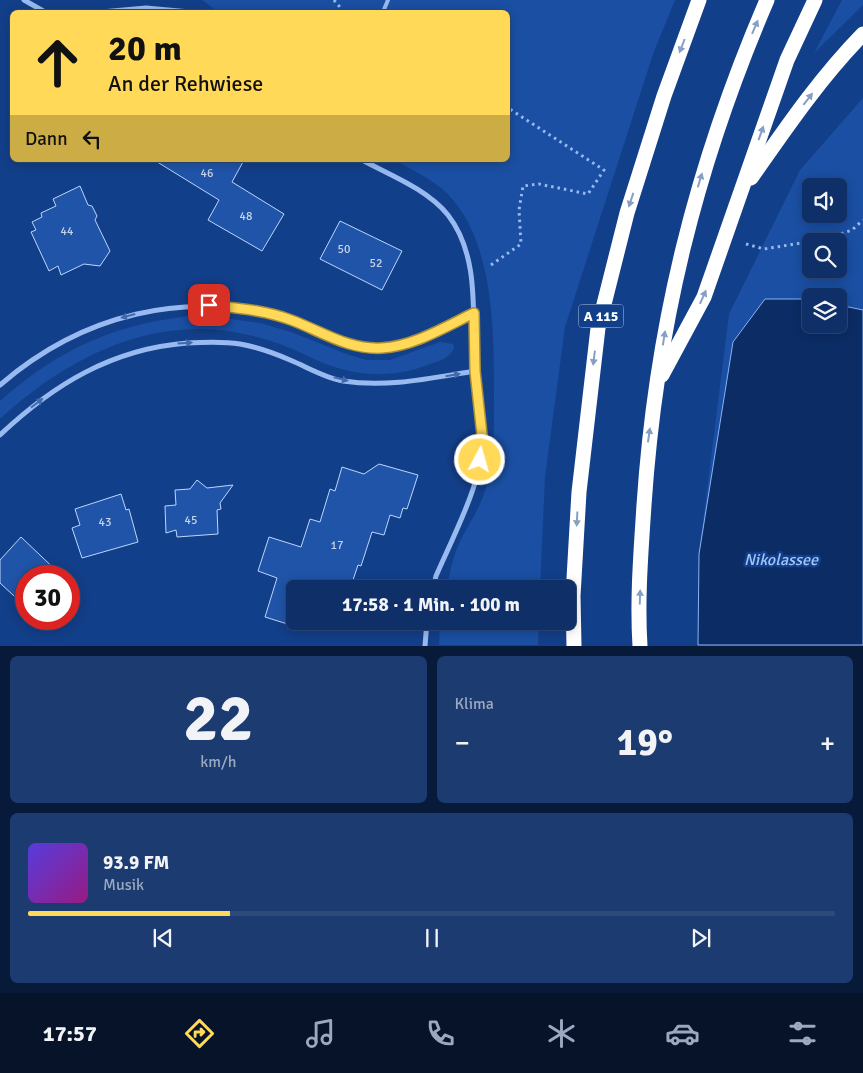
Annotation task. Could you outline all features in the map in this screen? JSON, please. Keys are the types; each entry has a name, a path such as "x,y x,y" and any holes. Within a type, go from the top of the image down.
{"highway":[{"name":"A 115","path":"574,646 573,596 579,492 598,328 627,213 664,96 700,0"},
{"path":"640,646 642,531 648,446 673,284 692,207 713,136 767,0"},
{"path":"656,386 704,296 787,60 815,0"},
{"path":"739,196 792,120 839,59 863,34"}],"street":[{"path":"24,0 42,10"},
{"path":"124,10 146,8 168,10"},
{"path":"366,162 424,193 447,214 463,242 470,268 474,313 475,371 483,444 472,492 435,580"},
{"path":"0,385 44,353 78,334 123,317 166,307 209,305 249,310 291,320 323,336 358,346 382,348 414,342 474,313"},
{"path":"0,435 18,418 64,384 94,366 160,345 207,342 238,344 268,352 341,380 373,384 402,383 475,371"},
{"path":"425,646 426,630"}],"path":[{"path":"334,0 342,10"},
{"path":"492,266 521,244 519,210 524,186 538,184 588,194 604,170 510,109"},
{"path":"746,244 764,249 826,239 852,230 863,220"}],"shaded area":[{"path":"202,0 675,0 653,54 565,327 545,477 540,580 448,580 463,535 483,497 491,467 494,430 494,370 489,292 477,242 467,220 453,200 433,182 398,162 510,162 510,10 215,10"},
{"path":"842,0 863,0 863,5 814,53"},
{"path":"863,98 863,310 847,307 847,288 802,288 802,304 733,342 699,554 729,314 800,170"},
{"path":"200,315 260,323 291,332 349,355 367,360 390,360 440,342 453,344 454,348 444,359 417,369 391,374 378,374 339,368 285,346 243,334 210,329 171,331 143,336 91,355 43,384 0,419 0,401 46,366 92,340 143,324 171,318"},
{"path":"440,630 539,630 538,645 439,645"}],"water":[{"name":"Nikolassee","path":"765,299 802,299 802,333 847,333 847,307 863,310 863,645 698,645 699,554 733,342"}],"building":[{"path":"157,162 243,162 232,182 284,214 262,251 208,220 219,200"},
{"path":"80,186 88,205 92,206 97,216 95,220 110,251 100,266 84,264 61,275 58,266 49,271 31,232 36,230 32,222 42,217 41,213 56,206 53,199"},
{"path":"340,221 402,251 382,290 320,259"},
{"path":"379,464 418,475 407,509 403,508 400,518 390,515 384,535 372,532 361,566 358,565 353,580 286,580 286,624 265,617 277,578 258,571 269,537 301,547 310,519 320,522 330,489 335,491 342,467 364,474"},
{"path":"197,480 207,488 233,485 220,503 221,509 217,510 218,534 177,537 176,530 166,533 165,506 176,505 175,490 190,489"},
{"path":"121,494 126,510 129,509 138,542 82,558 72,528 80,525 75,509"},
{"path":"21,537 50,565 15,565 15,597 0,583 0,560"}],"route":[{"path":"209,305 249,310 291,320 323,336 358,346 382,348 414,342 474,313 475,371 483,444 480,460"}]}
